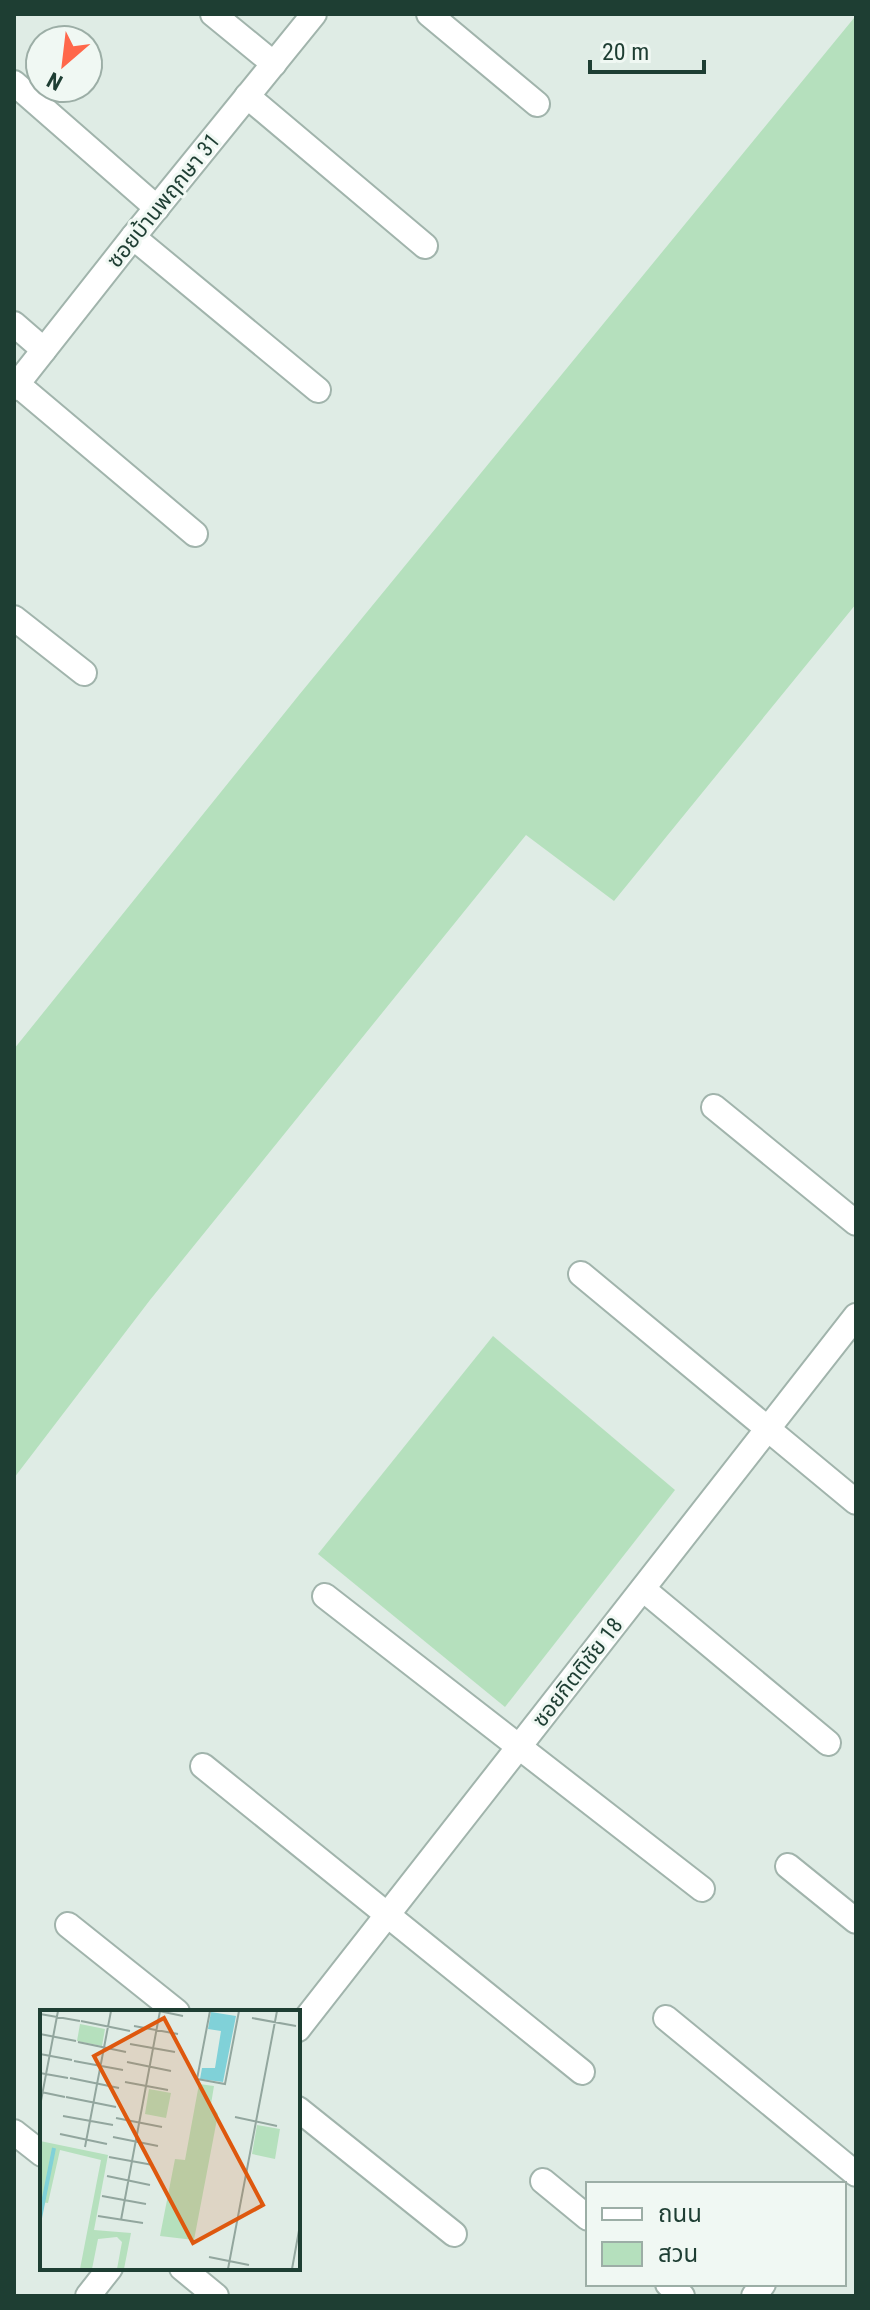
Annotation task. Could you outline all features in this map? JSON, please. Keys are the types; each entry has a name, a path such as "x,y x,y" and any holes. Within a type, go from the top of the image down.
{"street":[{"path":"213,14 274,64"},
{"name":"ซอยบ้านพฤกษา 31","path":"16,386 314,14"},
{"path":"429,14 537,104"},
{"path":"14,83 157,208"},
{"path":"247,96 425,246"},
{"path":"133,237 318,390"},
{"path":"14,324 44,350"},
{"path":"16,386 195,534"},
{"path":"14,618 84,673"},
{"path":"714,1107 856,1223"},
{"path":"581,1274 856,1502"},
{"name":"ซอยกิตติชัย 18","path":"300,2026 856,1316"},
{"path":"643,1589 828,1743"},
{"path":"325,1596 702,1889"},
{"path":"203,1766 582,2072"},
{"path":"788,1866 856,1921"},
{"path":"68,1925 174,2010"},
{"path":"666,2018 851,2173"},
{"path":"300,2111 454,2234"},
{"path":"14,2132 40,2152"},
{"path":"543,2181 586,2216"},
{"path":"88,2296 108,2270"},
{"path":"184,2270 216,2296"}],"green space":[{"path":"854,18 856,604 614,901 526,835 150,1300 14,1478 14,1049 299,695"},
{"path":"493,1336 675,1490 505,1707 318,1554"}]}
